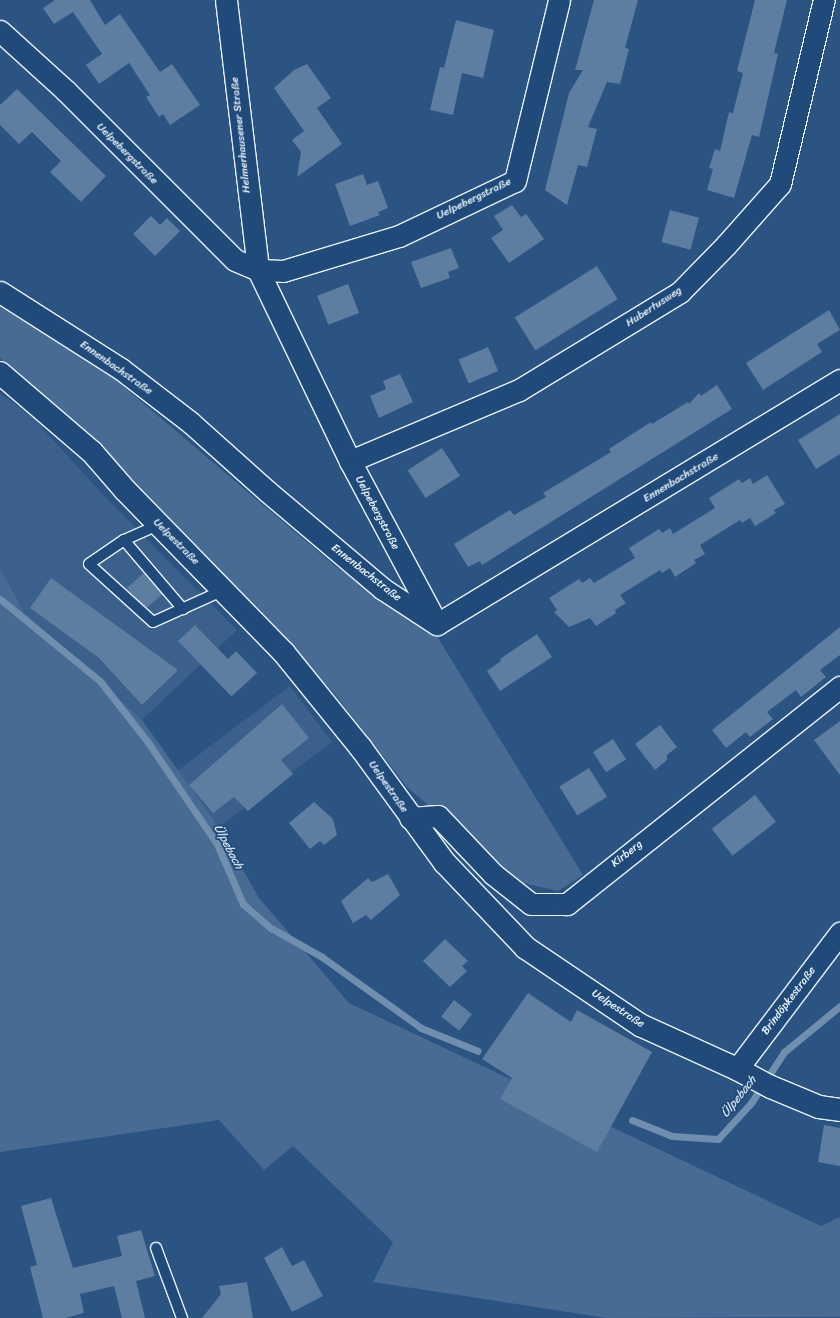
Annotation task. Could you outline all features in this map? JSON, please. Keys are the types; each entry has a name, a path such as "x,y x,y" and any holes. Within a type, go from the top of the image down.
{"main road":[{"name":"Uelpestraße","path":"0,372 92,452 158,524 224,590 294,665 361,748 410,818 450,868 526,948 640,1025 744,1072 770,1087 818,1107 840,1110"}],"street":[{"name":"Helmerhausener Straße","path":"226,0 258,270"},
{"name":"Uelpebergstraße","path":"0,31 65,90 235,260 258,270 283,271 399,236 515,181 559,0"},
{"name":"Hubertusweg","path":"350,461 519,390 680,292 726,245 780,184 824,0"},
{"name":"Uelpebergstraße","path":"258,270 350,461 437,624"},
{"name":"Ennenbachstraße","path":"0,292 121,369 191,423 267,491 383,589 437,624 840,380"},
{"name":"Kirberg","path":"410,818 438,816 493,874 531,904 567,904 840,687"},
{"name":"Brindöpkestraße","path":"744,1072 840,933"}],"lane":[{"path":"158,524 124,540 89,564 153,622 224,590"},
{"path":"124,540 183,609"},
{"path":"156,1248 182,1318"}],"shaded area":[{"path":"0,307 97,364 335,566 435,633 583,875 558,891 519,882 408,788 333,692 85,432 0,358"},
{"path":"0,393 33,418 107,499 237,630 142,720 24,612 0,568"},
{"path":"0,568 24,612 142,720 220,829 259,898 349,1003 821,1226 840,1217 840,1317 607,1318 373,1282 393,1242 293,1146 264,1170 219,1120 0,1152"},
{"path":"290,686 332,742 219,827 177,771"}],"building":[{"path":"55,0 90,0 105,25 120,14 160,72 172,64 200,105 170,125 163,114 159,117 146,97 150,95 129,63 99,84 86,65 102,54 73,12 54,24 43,8"},
{"path":"594,0 638,0 625,48 629,49 620,84 607,82 588,127 597,129 587,167 578,165 567,205 545,190 569,93 583,70 575,70"},
{"path":"755,0 787,0 774,53 778,54 759,137 752,135 734,198 707,190 713,169 709,168 715,149 720,151 729,112 733,113 743,73 737,71"},
{"path":"456,20 494,30 483,78 462,73 453,115 430,110 440,67 444,68"},
{"path":"307,64 331,98 317,108 342,144 297,177 301,152 292,140 304,131 274,88 294,70"},
{"path":"17,89 106,176 81,202 50,172 61,161 32,132 19,144 0,125 0,105"},
{"path":"363,174 367,185 378,181 388,208 378,212 380,215 350,226 335,184"},
{"path":"512,205 521,217 526,214 544,239 509,263 491,238 503,230 494,216"},
{"path":"670,210 699,218 690,250 661,242"},
{"path":"151,216 160,225 167,218 180,231 155,256 133,234"},
{"path":"451,248 459,268 448,272 450,278 421,288 411,262"},
{"path":"597,266 618,299 535,350 515,317"},
{"path":"348,284 359,313 328,325 317,296"},
{"path":"829,310 840,330 817,344 822,352 763,390 746,363"},
{"path":"488,347 498,371 469,383 459,360"},
{"path":"400,374 413,402 379,418 370,396 386,389 383,381"},
{"path":"717,385 732,409 482,565 480,561 468,567 454,544 510,510 514,515 546,497 543,493 611,452 609,449 651,422 652,424 688,402 689,404 699,393 701,396"},
{"path":"840,414 840,454 816,469 798,440"},
{"path":"442,448 460,476 426,498 408,470"},
{"path":"767,475 785,504 774,510 776,513 755,526 750,518 742,523 740,520 700,545 705,554 694,560 696,563 675,577 670,568 662,573 660,570 620,595 626,603 615,610 616,613 596,626 590,618 569,627 554,612 557,610 549,598 579,579 582,583 590,578 594,583 635,558 629,548 659,529 662,533 670,528 673,534 715,508 709,498 739,479 742,483 750,478 753,484"},
{"path":"144,573 162,594 145,609 127,588"},
{"path":"51,578 178,670 142,705 99,658 30,608"},
{"path":"195,625 228,659 236,651 257,673 233,695 231,696 178,641"},
{"path":"840,627 840,655 820,670 826,677 801,697 796,690 767,712 773,719 750,737 746,732 726,748 712,730"},
{"path":"537,634 552,657 500,691 487,671 501,661 500,659"},
{"path":"282,704 309,738 281,760 293,774 248,811 234,797 213,813 189,785"},
{"path":"840,721 840,775 814,740"},
{"path":"660,725 677,747 667,755 667,760 655,770 635,744"},
{"path":"613,739 626,759 606,772 593,752"},
{"path":"589,768 607,797 577,815 559,787"},
{"path":"755,795 776,822 733,856 712,829"},
{"path":"314,802 333,819 337,835 324,845 320,841 310,849 289,823"},
{"path":"388,874 400,895 371,920 366,915 353,923 341,901 368,878 372,882"},
{"path":"445,939 468,961 462,966 467,971 450,987 423,961"},
{"path":"528,993 571,1022 577,1010 652,1052 597,1152 500,1099 512,1078 482,1059"},
{"path":"454,1000 472,1014 459,1031 441,1017"},
{"path":"824,1125 840,1128 840,1166 818,1162"},
{"path":"51,1198 73,1268 122,1256 117,1236 141,1230 155,1276 136,1281 145,1318 122,1318 114,1286 80,1294 84,1313 65,1318 43,1318 30,1267 37,1265 21,1206"},
{"path":"282,1247 292,1266 304,1260 323,1296 292,1312 264,1258"},
{"path":"247,1282 253,1318 202,1318 221,1294 219,1286"}],"waterway":[{"name":"Ülpebach","path":"0,599 100,681 147,741 217,844 243,904 271,928 322,957 421,1028 478,1051"},
{"name":"Ülpebach","path":"632,1120 672,1136 718,1139 751,1103 784,1052 840,1006"}]}
